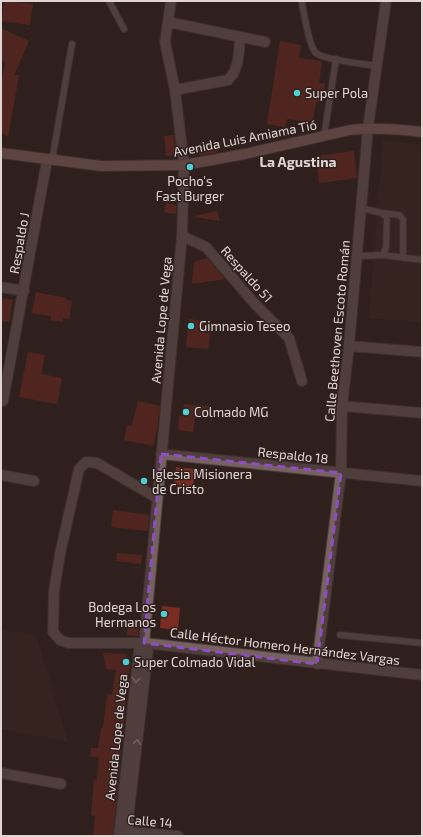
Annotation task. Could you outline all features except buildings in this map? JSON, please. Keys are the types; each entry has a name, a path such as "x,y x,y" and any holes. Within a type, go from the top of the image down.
{"main road":[{"name":"Avenida Luis Amiama Tió","path":"1,153 50,161 101,166 184,165 368,128 401,129 422,132"}],"street":[{"name":"Avenida Lope de Vega","path":"123,834 148,650 144,643 182,236 184,165 175,90 165,42 171,1"},
{"name":"Calle Beethoven Escoto Román","path":"317,664 341,473 342,406 368,128 386,1"},
{"path":"168,22 265,42"},
{"path":"175,90 228,80 236,69 240,38"},
{"name":"Respaldo J","path":"3,401 50,161"},
{"name":"Respaldo 51","path":"182,236 206,247 255,304 289,338 302,381"},
{"path":"1,287 24,291"},
{"path":"348,346 422,352"},
{"path":"342,406 422,413"},
{"name":"Respaldo 18","path":"161,454 422,481"},
{"name":"Calle Héctor Homero Hernández Vargas","path":"158,498 97,463 86,462 79,469 60,554 54,591 53,632 60,640 68,642 144,643 422,675"},
{"path":"1,475 34,481"},
{"path":"1,773 61,784"},
{"name":"Calle 14","path":"123,834 178,836"}],"lane":[{"path":"109,1 124,29"},
{"path":"302,3 311,46 316,53 336,59 377,66"},
{"path":"50,161 72,44"},
{"path":"324,136 336,59"},
{"path":"361,208 399,215 403,219 403,258"},
{"path":"382,213 387,218 386,247 383,255"},
{"path":"357,256 383,255 422,260"},
{"path":"340,635 422,643"}],"highlighted area":[{"path":"161,454 341,473 317,664 144,643"}],"shaded area":[{"path":"383,140 422,145 422,323 369,318"},
{"path":"1,629 36,635 68,742 1,729"}],"place":[{"name":"Super Pola","path":"297,93"},
{"name":"Pocho's Fast Burger","path":"190,167"},
{"name":"Gimnasio Teseo","path":"191,326"},
{"name":"Colmado MG","path":"186,412"},
{"name":"Iglesia Misionera de Cristo","path":"144,481"},
{"name":"Bodega Los Hermanos","path":"164,614"},
{"name":"Super Colmado Vidal","path":"126,662"}],"district":[{"name":"La Agustina","path":"298,161"}]}
